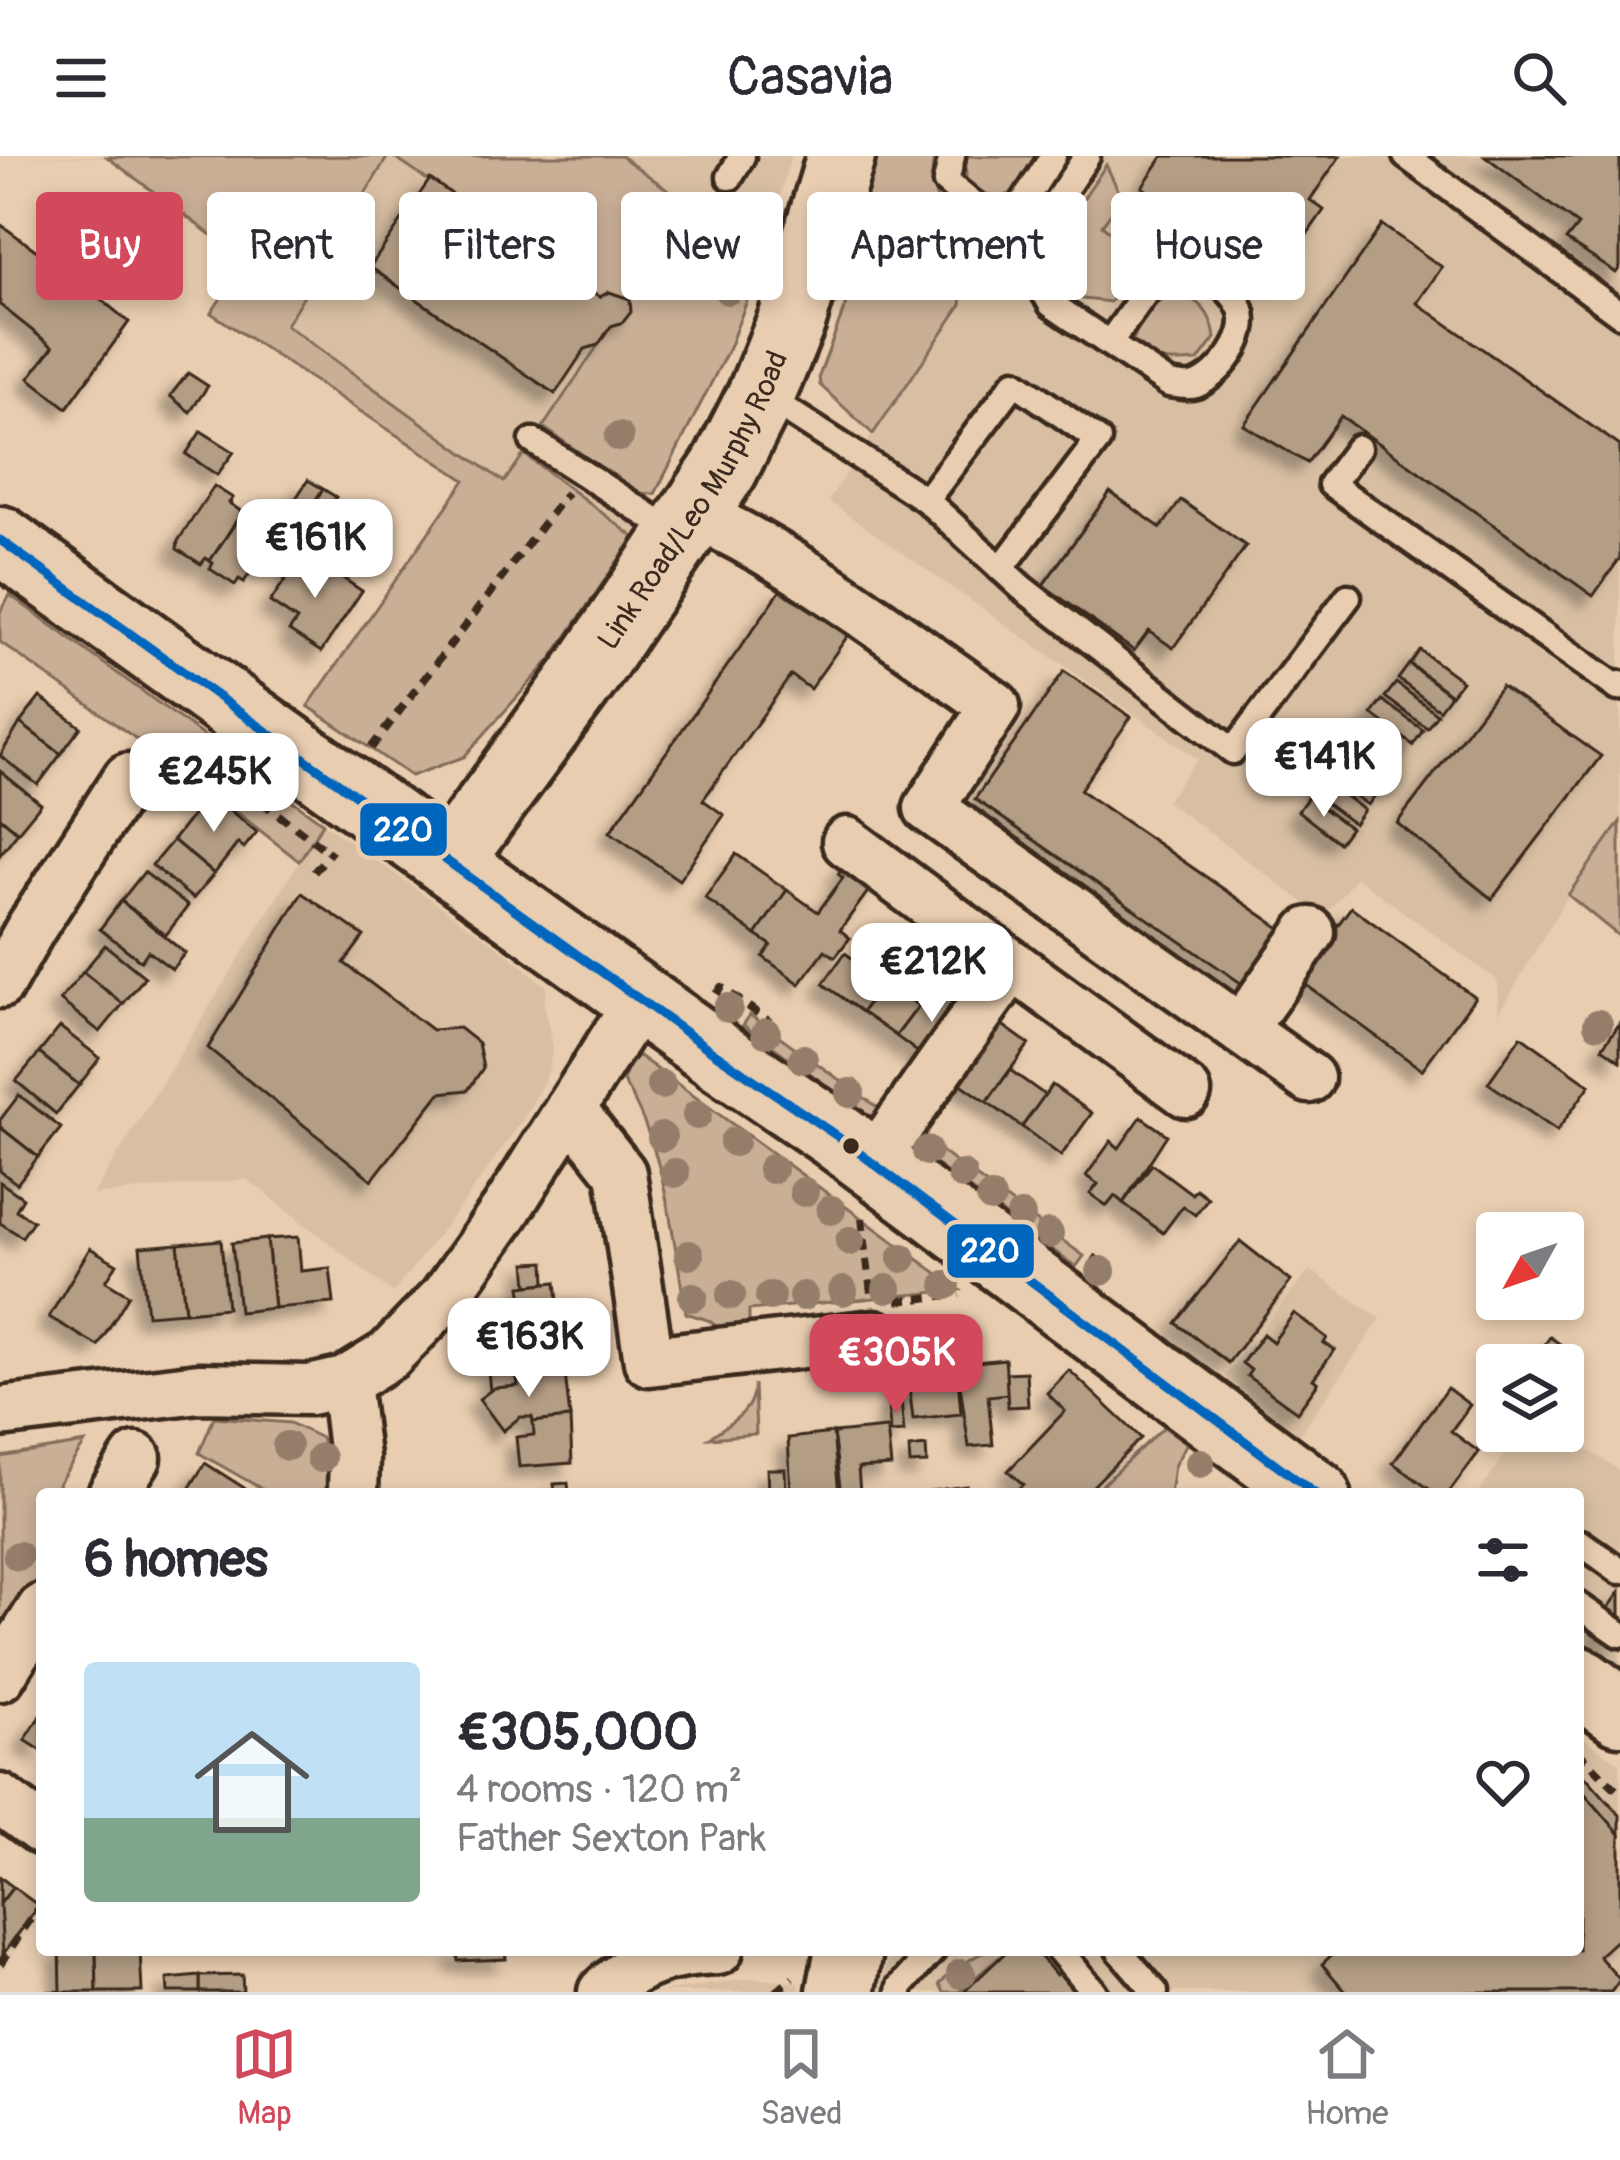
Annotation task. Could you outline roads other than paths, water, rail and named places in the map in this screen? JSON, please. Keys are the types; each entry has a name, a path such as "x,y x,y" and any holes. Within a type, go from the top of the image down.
{"main road":[{"name":"Link Road/Leo Murphy Road","path":"467,837 724,470 792,320 841,156"},
{"path":"0,539 467,837 640,999 867,1184 1283,1482"},
{"path":"1584,1685 1620,1711"}],"street":[{"path":"687,525 733,531 822,586 995,706 929,808 1309,1078"},
{"path":"0,983 128,778"},
{"path":"847,842 1186,1092"},
{"path":"1241,1030 1310,932"},
{"path":"867,1184 1012,965"},
{"path":"0,1412 199,1388 310,1390 345,1382 389,1355 444,1298 543,1157 640,999"},
{"path":"570,1109 621,1173 649,1361 879,1314"},
{"path":"345,1382 353,1488"},
{"path":"0,1676 36,1619"},
{"path":"0,1799 36,1826"},
{"path":"603,1992 628,1970 662,1956"}],"lane":[{"path":"952,156 946,182 984,213 1017,212 1053,156"},
{"path":"1087,156 1037,230 1030,267 1051,304 1168,384 1191,387 1212,377 1241,337 1242,310 1227,291 1196,268 1173,260 1111,341"},
{"path":"1406,156 1620,314"},
{"path":"926,500 1015,382 1098,440 1001,568"},
{"path":"760,398 926,500 1001,568 1233,751 1348,597"},
{"path":"533,441 580,475 687,525"},
{"path":"1358,448 1331,484 1618,688 1620,684"},
{"path":"1584,1545 1620,1571"},
{"path":"1584,1609 1620,1634"},
{"path":"900,1992 927,1956"},
{"path":"1064,1956 1094,1992"},
{"path":"1124,1956 1155,1992"}]}
